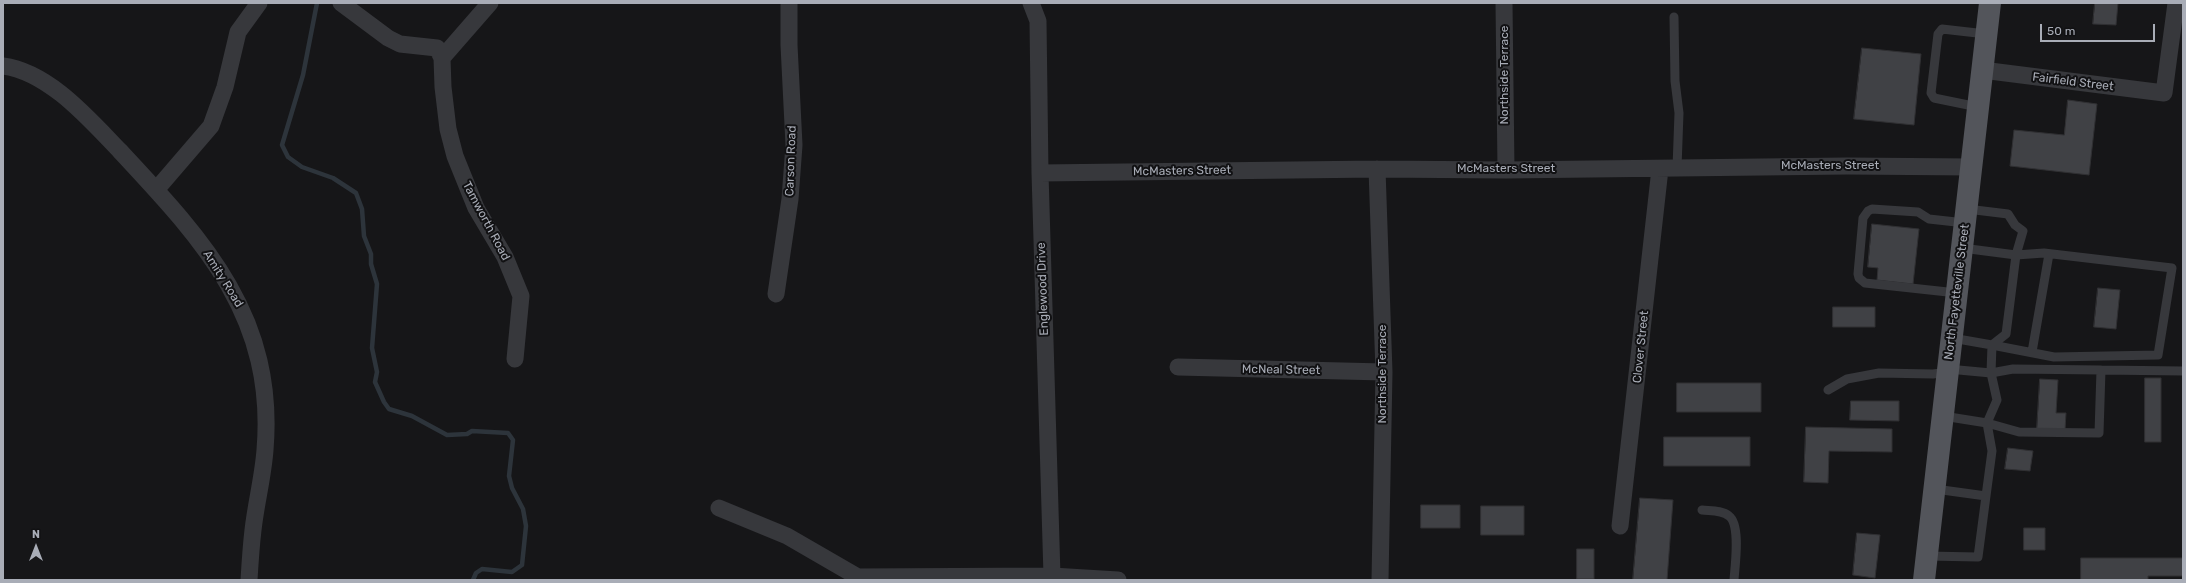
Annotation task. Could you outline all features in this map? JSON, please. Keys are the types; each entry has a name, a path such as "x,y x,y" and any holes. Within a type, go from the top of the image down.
{"main road":[{"name":"North Fayetteville Street","path":"1924,580 1990,3"}],"street":[{"path":"156,190 211,126 225,87 238,32 260,3"},
{"path":"341,3 388,38 400,44 437,48 442,58 490,3"},
{"name":"Carson Road","path":"776,294 790,199 794,146 789,45 789,3"},
{"name":"Englewood Drive","path":"1031,3 1038,21 1040,173 1052,576"},
{"name":"Northside Terrace","path":"1504,3 1506,170"},
{"name":"Fairfield Street","path":"1982,70 2164,94 2176,3"},
{"name":"Tamworth Road","path":"442,58 446,115 455,156 476,208 505,257 521,296 515,359"},
{"name":"Amity Road","path":"3,66 32,76 62,95 98,128 156,190 216,263 238,299 249,325 257,352 266,422 265,450 253,530 249,580"},
{"name":"McMasters Street","path":"1040,173 1377,168 1506,170 1847,166 1972,167"},
{"name":"Northside Terrace","path":"1377,168 1384,372 1380,580"},
{"name":"Clover Street","path":"1620,526 1660,169"},
{"name":"McNeal Street","path":"1178,367 1384,372"},
{"path":"719,508 787,536 858,577 1052,576 1118,580"}],"lane":[{"path":"1674,17 1675,81 1679,113 1677,168"},
{"path":"1978,107 1934,98 1931,94 1938,34 1942,29 1986,34"},
{"path":"1927,556 1978,557 1992,451 1987,423 1997,400 1991,373 1992,345 2006,334 2016,255 2023,231 2015,225 2008,214 1929,219 1918,212 1872,209 1868,211 1863,218 1858,274 1859,278 1865,283 1957,293"},
{"path":"1952,338 2054,356 2158,355 2172,268 2048,254 2016,255 1962,248"},
{"path":"2032,352 2048,254"},
{"path":"1828,390 1847,379 1879,373 1937,374 1948,369 1991,373 2013,369 2183,371"},
{"path":"1943,416 1987,423 2019,432 2099,433 2101,370"},
{"path":"1935,489 1986,496"},
{"path":"1702,510 1720,512 1729,516 1735,522 1736,534 1734,580"}],"building":[{"path":"2095,3 2118,3 2116,25 2093,24"},
{"path":"1862,48 1921,54 1914,125 1854,119"},
{"path":"2068,100 2097,104 2089,175 2010,166 2014,130 2064,135"},
{"path":"1872,224 1919,229 1913,284 1877,280 1878,268 1868,267"},
{"path":"2098,288 2120,290 2116,329 2094,327"},
{"path":"1833,307 1875,307 1875,327 1833,327"},
{"path":"2145,378 2161,378 2161,442 2145,442"},
{"path":"2040,379 2058,380 2056,413 2066,413 2065,430 2037,429"},
{"path":"1677,383 1761,383 1761,412 1677,412"},
{"path":"1851,401 1899,401 1899,421 1850,420"},
{"path":"1806,427 1892,429 1892,452 1829,451 1828,483 1804,482"},
{"path":"1664,437 1750,437 1750,466 1664,466"},
{"path":"2008,448 2033,451 2030,471 2005,469"},
{"path":"1640,498 1673,500 1667,580 1633,580"},
{"path":"1421,505 1460,505 1460,528 1421,528"},
{"path":"1481,506 1524,506 1524,535 1481,535"},
{"path":"2024,528 2045,528 2045,550 2024,550"},
{"path":"1857,533 1880,535 1875,578 1853,575"},
{"path":"1577,549 1594,549 1594,579 1577,579"},
{"path":"2081,558 2183,558 2183,576 2148,576 2148,580 2081,580"}],"waterway":[{"path":"317,3 303,75 282,145 288,157 302,167 333,178 356,193 362,209 364,236 371,254 371,264 377,284 372,348 377,372 375,382 384,402 389,409 412,416 447,435 467,434 472,431 508,433 513,440 509,476 512,488 523,509 526,526 522,565 512,572 482,569 476,573 473,580"}]}
